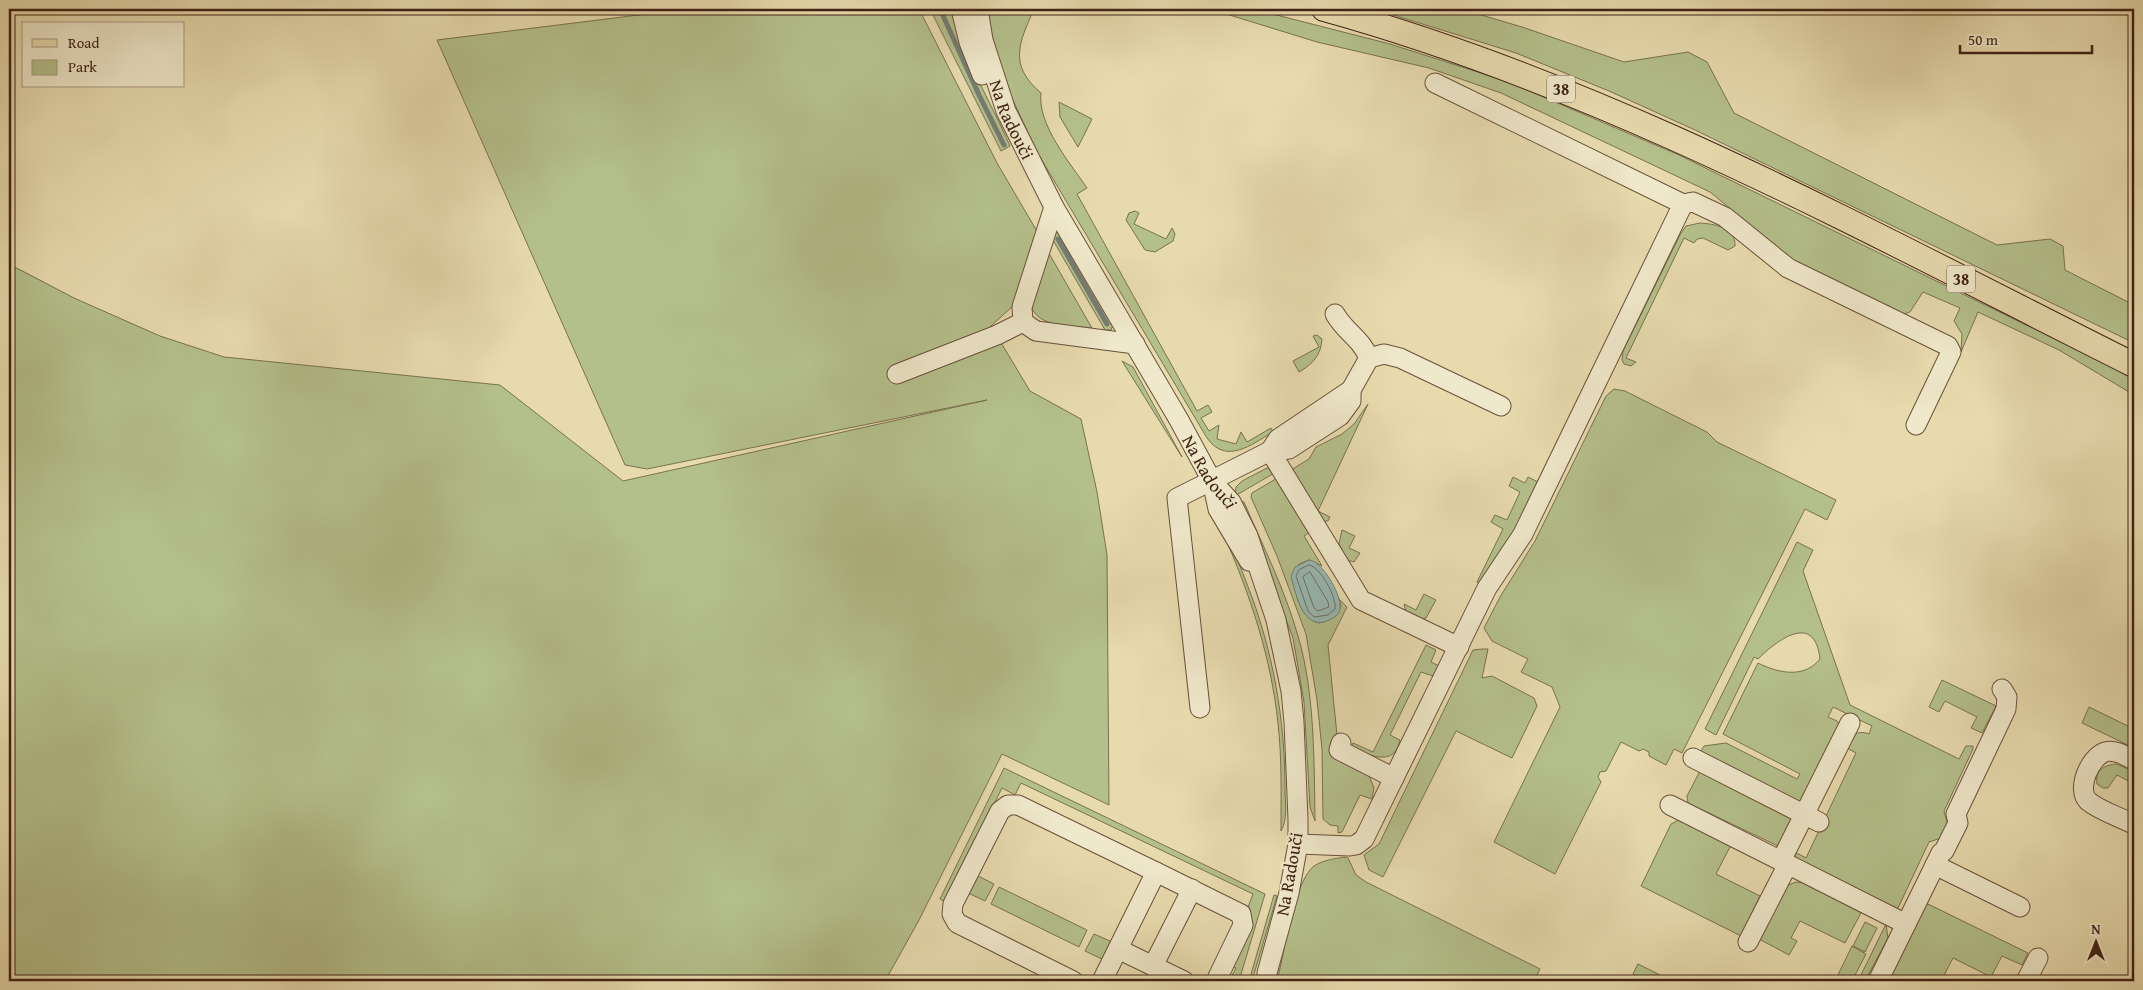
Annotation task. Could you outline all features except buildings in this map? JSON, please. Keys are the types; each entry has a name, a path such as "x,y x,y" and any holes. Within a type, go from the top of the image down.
{"main road":[{"name":"38","path":"1324,9 1443,44 1603,106 1788,192 2134,365"}],"street":[{"path":"961,9 969,42 985,82 1006,111"},
{"name":"Na Radouči","path":"978,9 983,40 1006,111 1054,207 1212,481 1218,509 1235,540 1259,575 1276,620 1291,691 1297,756 1298,844 1289,893 1265,979"},
{"path":"1435,83 1683,204 1693,202 1725,217 1788,268 1948,346 1951,352 1916,425"},
{"path":"1298,844 1350,846 1361,842 1487,588 1523,534 1683,204"},
{"path":"1023,322 1022,307 1054,207"},
{"path":"1335,314 1344,329 1360,340 1369,358"},
{"path":"1023,322 1036,331 1134,344"},
{"path":"897,374 997,335 1023,322"},
{"path":"1200,708 1177,498 1270,451 1289,450 1340,416 1352,402 1351,390 1369,358 1384,354 1400,358 1501,406"},
{"path":"1270,451 1361,600 1459,647"},
{"path":"1878,981 1935,865 1958,823 1956,814 2006,709 2007,697 2002,689"},
{"path":"1748,942 1784,862 1811,819 1850,723"},
{"path":"1341,744 1339,750 1394,778"},
{"path":"2133,824 2089,801 2083,793 2084,781 2095,759 2105,752 2119,752 2134,760"},
{"path":"1693,758 1811,819"},
{"path":"1073,981 956,923 952,914 953,904 1000,811 1008,805 1018,805 1238,911 1243,917 1243,925 1216,981"},
{"path":"1670,805 1906,924"},
{"path":"1935,865 2020,907"},
{"path":"1102,981 1156,872"},
{"path":"1153,966 1192,889"},
{"path":"1118,950 1184,981"},
{"path":"2026,981 2038,958"}],"green space":[{"path":"687,9 919,9 997,163 1038,233 1014,305 991,326 1030,391 1081,419 1097,492 1107,555 1109,805 1002,754 918,922 885,981 9,981 9,264 74,298 160,336 224,357 500,385 623,481 987,400 647,469 625,465 437,40"},
{"path":"930,9 952,9 970,62 1010,146 1001,151"},
{"path":"987,9 1034,9 1021,43 1020,63 1024,73 1041,93 1044,117 1056,143 1087,188 1077,194 1197,411 1208,405 1212,412 1201,418 1209,431 1219,425 1217,439 1236,444 1241,432 1247,442 1271,428 1273,432 1247,447 1230,451 1214,446 1207,438 1037,152 1011,96 993,44"},
{"path":"1186,9 1253,9 1390,44 1506,81 1679,155 2112,367 2134,379 2134,395 2059,350 1978,312 1961,352 1962,334 1954,321 1960,308 1923,292 1910,312 1901,315 1804,269 1710,192 1501,93 1429,68 1317,42 1223,13"},
{"path":"1374,9 1461,9 1522,27 1624,62 1688,52 1707,62 1734,113 1997,245 2050,239 2063,246 2065,270 2134,305 2134,343 1695,130 1609,91 1516,53"},
{"path":"1059,102 1092,119 1078,147 1060,117"},
{"path":"1135,211 1139,213 1134,224 1166,239 1172,228 1175,234 1173,241 1155,252 1145,250 1126,220 1129,213"},
{"path":"1054,222 1113,324 1111,330 1105,330 1050,235"},
{"path":"1700,223 1712,224 1728,231 1732,235 1735,246 1728,250 1703,238 1697,239 1694,243 1684,238 1626,358 1636,362 1631,366 1624,364 1622,360 1623,351 1681,233 1686,226"},
{"path":"1047,250 1092,328 1065,326 1047,322 1034,312 1031,304"},
{"path":"1317,335 1322,339 1320,350 1312,362 1299,372 1293,361 1319,347 1313,336"},
{"path":"1122,361 1133,367 1182,457"},
{"path":"1614,389 1625,391 1707,432 1717,442 1836,500 1827,520 1805,509 1682,753 1674,749 1666,765 1649,756 1649,752 1643,749 1639,751 1621,742 1606,771 1600,772 1598,777 1601,782 1555,874 1494,842 1560,707 1552,687 1521,672 1528,659 1492,641 1484,628 1500,597 1535,541 1606,396"},
{"path":"1368,404 1318,511 1330,517 1328,521 1322,521 1291,470 1309,459 1316,447 1342,434 1354,424"},
{"path":"1267,468 1276,472 1235,496 1236,487 1242,481"},
{"path":"1279,477 1310,532 1304,536 1322,566 1309,560 1299,564 1292,580 1300,606 1307,616 1319,623 1336,616 1341,606 1339,599 1347,607 1328,645 1337,735 1368,773 1374,788 1372,799 1360,795 1342,832 1338,833 1338,826 1330,825 1323,819 1322,749 1317,700 1306,634 1277,556 1251,497 1252,493"},
{"path":"1513,477 1525,483 1528,477 1538,482 1514,531 1479,583 1477,582 1503,529 1491,522 1495,515 1507,520 1520,492 1509,486"},
{"path":"1241,501 1244,502 1280,585 1293,619 1304,658 1311,704 1315,821 1310,807 1304,702 1293,638"},
{"path":"1342,530 1355,536 1349,548 1360,553 1354,562 1347,560 1339,544"},
{"path":"1223,533 1236,557 1256,609 1276,685 1283,737 1286,810 1285,821 1281,831 1281,777 1275,698 1258,626 1242,579"},
{"path":"1797,542 1813,550 1803,571 1850,705 1959,759 1966,746 1973,746 1944,811 1948,825 1941,838 1929,842 1898,908 1894,909 1797,859 1793,851 1806,858 1856,753 1845,747 1857,733 1869,734 1872,726 1833,707 1828,717 1837,721 1840,727 1803,801 1799,802 1700,753 1704,746 1726,743 1797,779 1800,774 1723,734 1758,663 1782,671 1799,672 1814,665 1820,659 1817,645 1811,636 1803,633 1795,634 1775,644 1758,659 1754,657 1716,735 1705,729"},
{"path":"1424,594 1436,600 1426,618 1421,619 1406,613 1404,604 1416,610"},
{"path":"1426,645 1436,650 1431,662 1439,666 1433,676 1421,672 1390,735 1400,740 1397,749 1386,757 1379,757 1351,747 1353,743 1373,752"},
{"path":"1488,649 1482,678 1492,676 1534,698 1537,706 1512,758 1456,731 1383,877 1369,870 1364,855 1379,844 1473,650"},
{"path":"1942,680 1996,706 1982,733 1971,728 1977,717 1945,701 1939,712 1929,707"},
{"path":"2089,707 2134,729 2134,748 2082,723"},
{"path":"2117,764 2134,772 2134,784 2117,775 2108,788 2103,788 2097,784 2097,775 2101,769"},
{"path":"1004,768 1265,894 1239,981 1229,981 1236,968 1229,965 1249,914 1248,907 1253,894 1021,783 1015,795 1002,788 945,902 940,899"},
{"path":"1700,771 1793,818 1780,847 1688,803 1687,796"},
{"path":"1681,819 1732,843 1716,874 1760,896 1741,936 1641,886 1671,824"},
{"path":"1344,857 1348,858 1356,875 1366,882 1540,969 1534,981 1277,981 1295,902 1307,874 1317,864"},
{"path":"978,876 994,884 985,901 966,892 973,878"},
{"path":"1796,882 1807,883 1862,911 1845,943 1800,921 1791,938 1797,941 1789,955 1759,939 1786,886"},
{"path":"999,887 1087,930 1079,947 991,904"},
{"path":"1274,895 1277,896 1252,981 1249,981"},
{"path":"1928,904 2028,953 2022,965 2002,956 1991,977 1953,958 1941,981 1885,981 1924,905"},
{"path":"1865,922 1877,928 1865,952 1853,946"},
{"path":"1886,924 1888,938 1865,981 1858,981"},
{"path":"1094,934 1110,941 1112,949 1106,961 1085,951"},
{"path":"1852,946 1866,954 1852,981 1835,981"},
{"path":"1638,964 1672,981 1647,981 1633,974"}],"water":[{"path":"1309,560 1325,572 1334,586 1339,600 1340,611 1336,616 1325,622 1317,622 1310,619 1304,613 1293,585 1291,576 1295,567"}],"waterway":[{"path":"940,9 1004,145"},
{"path":"1058,239 1107,324"}]}
